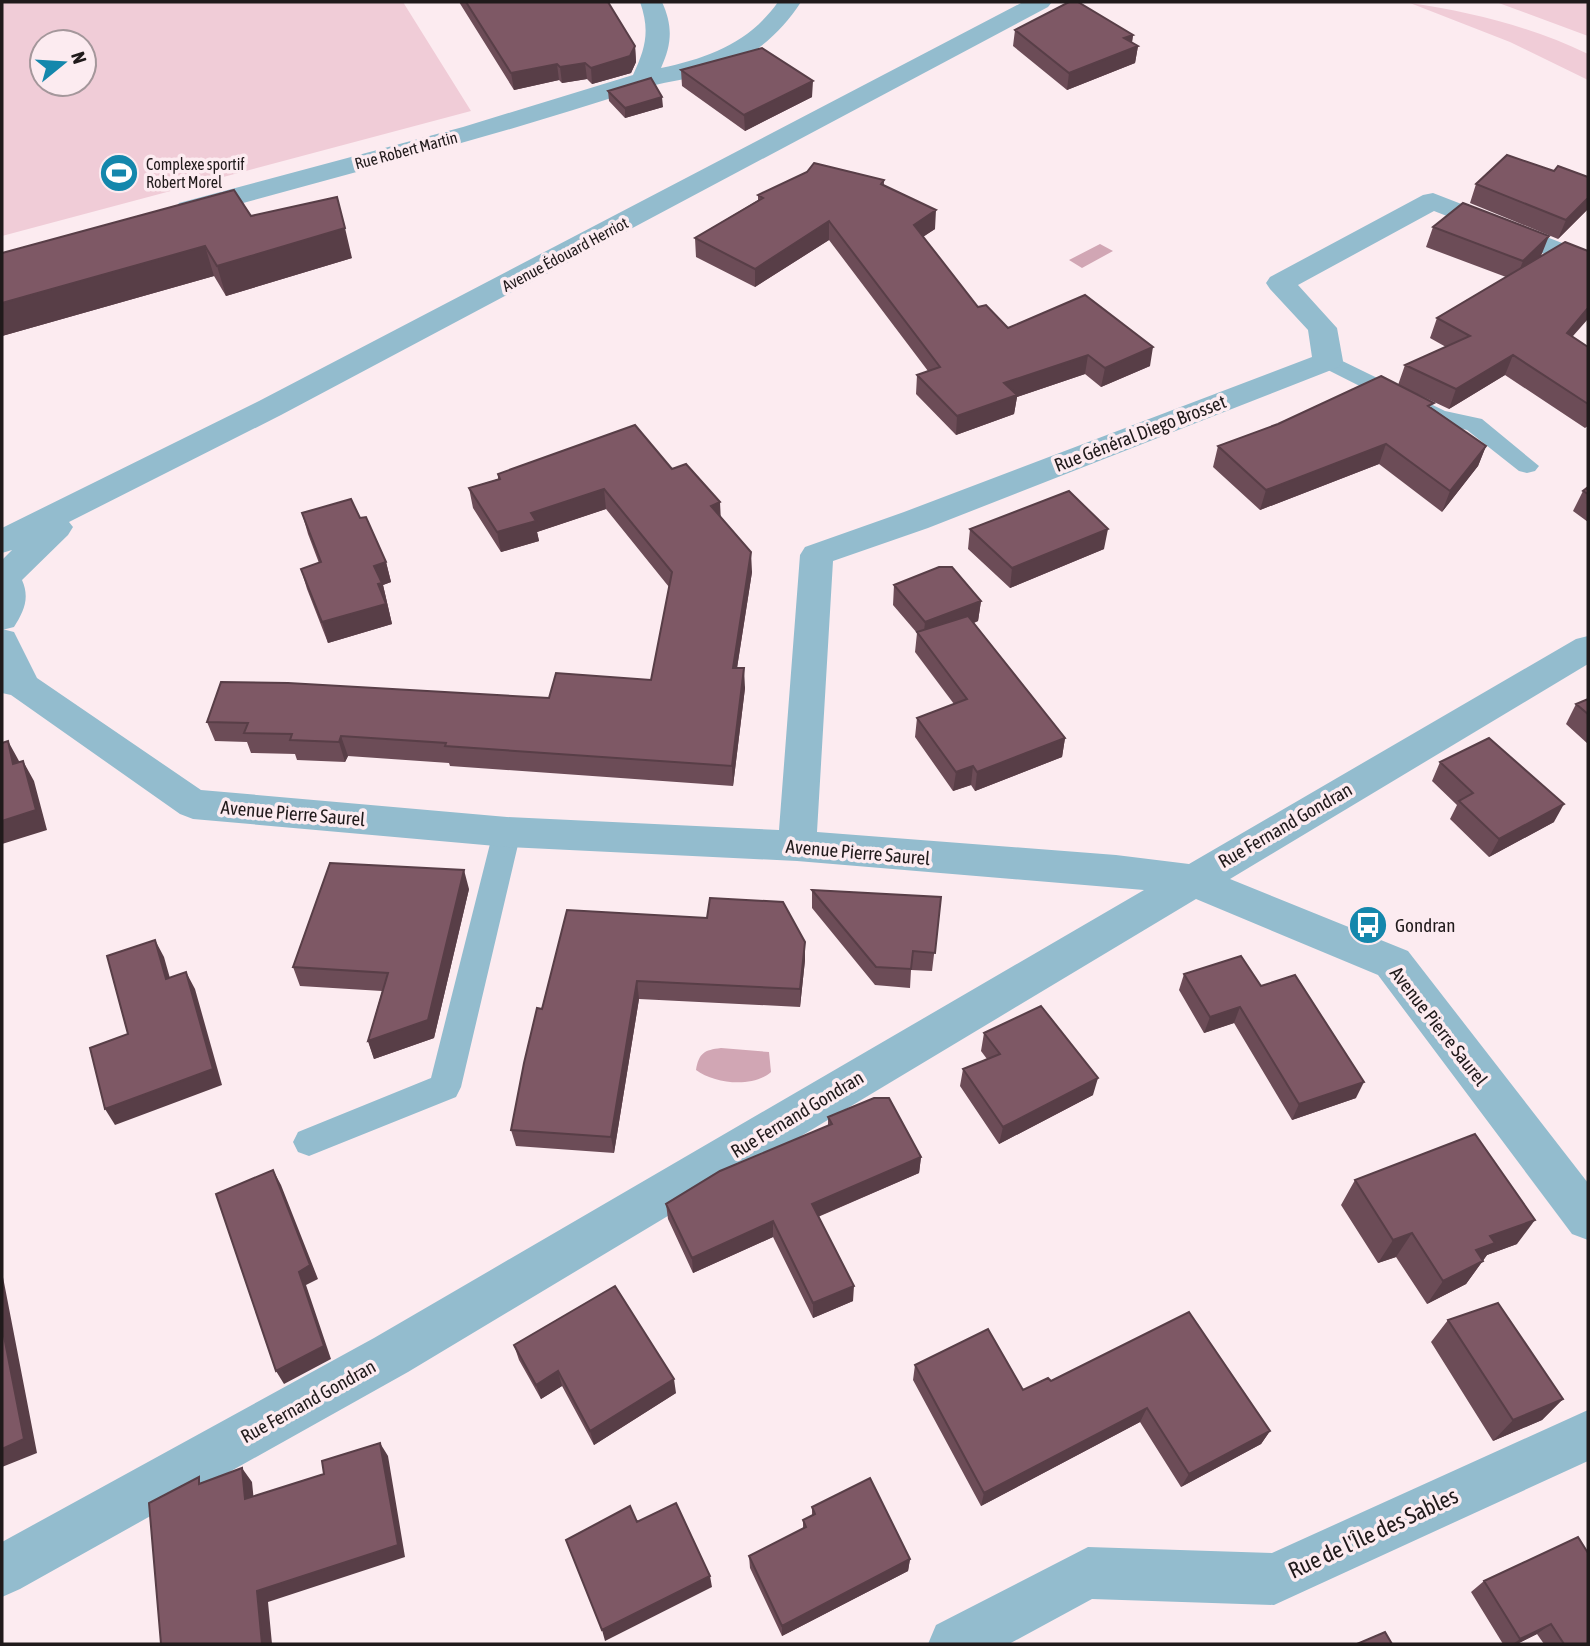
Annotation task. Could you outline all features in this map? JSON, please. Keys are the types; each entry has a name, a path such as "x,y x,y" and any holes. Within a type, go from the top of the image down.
{"street":[{"path":"643,80 660,44 660,19 651,2"},
{"name":"Rue Robert Martin","path":"161,217 535,115 643,80 712,64 770,27 789,2"},
{"name":"Avenue Édouard Herriot","path":"2,542 270,408 1040,2"},
{"path":"1328,361 1322,328 1280,283 1433,201 1588,263"},
{"name":"Rue Général Diego Brosset","path":"797,846 817,555 916,520 1328,361"},
{"name":"Avenue Édouard Herriot","path":"3,575 86,498"},
{"path":"2,618 8,609 10,592 3,575"},
{"name":"Avenue Pierre Saurel","path":"2,641 12,683 192,804 507,832 797,846 1116,871 1191,880 1393,963 1588,1219"},
{"name":"Rue Fernand Gondran","path":"2,1571 391,1354 1588,648"},
{"name":"Rue de l'Île des Sables","path":"955,1644 1088,1573 1274,1579 1588,1435"}],"lane":[{"path":"1328,361 1439,417 1474,424 1527,466"},
{"path":"309,1142 445,1087 507,832"}],"shaded area":[{"name":"Complexe sportif Robert Morel","path":"2,2 403,2 471,111 2,236"},
{"path":"1496,2 1588,2 1588,36"},
{"path":"1410,3 1501,22 1567,44 1588,54 1588,80 1510,42"},
{"path":"1100,244 1113,251 1082,268 1069,260"},
{"path":"721,1048 769,1052 771,1072 754,1080 734,1082 713,1078 696,1070 703,1053"}],"building":[{"path":"466,2 608,2 635,46 630,56 591,68 585,63 560,67 557,64 511,73"},
{"path":"1069,2 1078,2 1133,35 1124,38 1138,46 1069,73 1015,30"},
{"path":"762,48 813,81 744,115 681,70"},
{"path":"651,78 662,97 625,108 608,91"},
{"path":"1507,155 1554,171 1558,166 1588,177 1588,198 1566,220 1476,184"},
{"path":"814,163 884,180 881,184 936,210 914,225 978,307 986,305 1008,328 1085,295 1153,347 1105,368 1088,355 1004,383 1017,395 957,416 917,375 940,367 829,221 755,269 695,238 763,198 758,195 807,172"},
{"path":"234,190 251,216 337,197 345,228 217,266 205,246 2,303 2,253"},
{"path":"1463,203 1549,236 1523,261 1433,227"},
{"path":"1565,242 1588,251 1588,308 1567,333 1588,347 1588,404 1513,355 1456,389 1405,365 1470,336 1437,318"},
{"path":"1381,376 1434,403 1428,406 1486,446 1450,491 1386,444 1266,490 1218,446 1278,424"},
{"path":"635,425 672,469 686,464 720,502 711,506 751,552 733,668 744,668 732,766 341,736 339,742 290,740 292,734 244,733 248,723 207,722 221,682 288,683 549,698 556,673 651,680 672,572 604,489 531,513 536,521 497,532 469,488 500,479 498,474"},
{"path":"1069,491 1108,529 1012,568 970,529"},
{"path":"351,499 360,518 366,517 386,562 374,566 382,583 378,584 386,604 322,622 301,569 321,562 302,513"},
{"path":"939,567 952,567 981,601 925,622 894,585"},
{"path":"968,616 1065,738 977,772 973,766 956,772 917,718 967,699 917,632"},
{"path":"1588,699 1588,714 1576,704"},
{"path":"1489,738 1564,804 1499,839 1459,801 1473,793 1440,762"},
{"path":"8,741 13,764 23,761 36,810 2,821 2,743"},
{"path":"330,863 464,870 428,1020 368,1041 388,973 293,967"},
{"path":"812,890 941,897 935,953 913,951 911,969 876,967"},
{"path":"710,898 783,902 805,942 800,989 637,981 611,1137 511,1130 537,1008 542,1009 567,910 707,918"},
{"path":"155,940 166,979 186,972 213,1069 105,1109 90,1048 128,1034 107,956"},
{"path":"1241,956 1261,986 1295,975 1364,1082 1299,1104 1240,1007 1210,1017 1184,974"},
{"path":"1041,1006 1098,1078 1003,1127 963,1069 1000,1054 984,1033"},
{"path":"874,1098 889,1098 921,1157 812,1204 854,1286 813,1303 773,1221 692,1258 666,1204 720,1171 832,1124 828,1117"},
{"path":"1475,1134 1535,1220 1490,1236 1495,1243 1476,1250 1483,1261 1443,1281 1412,1233 1393,1240 1355,1180"},
{"path":"273,1170 310,1265 299,1272 324,1346 276,1371 216,1194"},
{"path":"615,1286 674,1379 590,1431 558,1371 536,1385 514,1345"},
{"path":"1498,1303 1563,1399 1513,1420 1448,1320"},
{"path":"1189,1312 1270,1431 1189,1474 1147,1408 984,1493 915,1365 988,1329 1023,1390 1048,1378 1051,1381"},
{"path":"2,1326 24,1439 2,1449"},
{"path":"380,1443 398,1545 257,1591 262,1644 161,1644 149,1503 199,1477 199,1484 242,1468 245,1499 324,1474 322,1461"},
{"path":"870,1478 910,1559 782,1626 749,1556 806,1527 803,1520 815,1514 812,1507"},
{"path":"676,1503 710,1576 602,1630 566,1540 630,1506 637,1522"},
{"path":"1578,1537 1588,1553 1588,1644 1564,1644 1551,1624 1520,1639 1484,1581"},
{"path":"1385,1632 1392,1644 1357,1644"}],"place":[{"name":"Complexe sportif Robert Morel","path":"119,173"},
{"name":"Gondran","path":"1368,925"}]}
